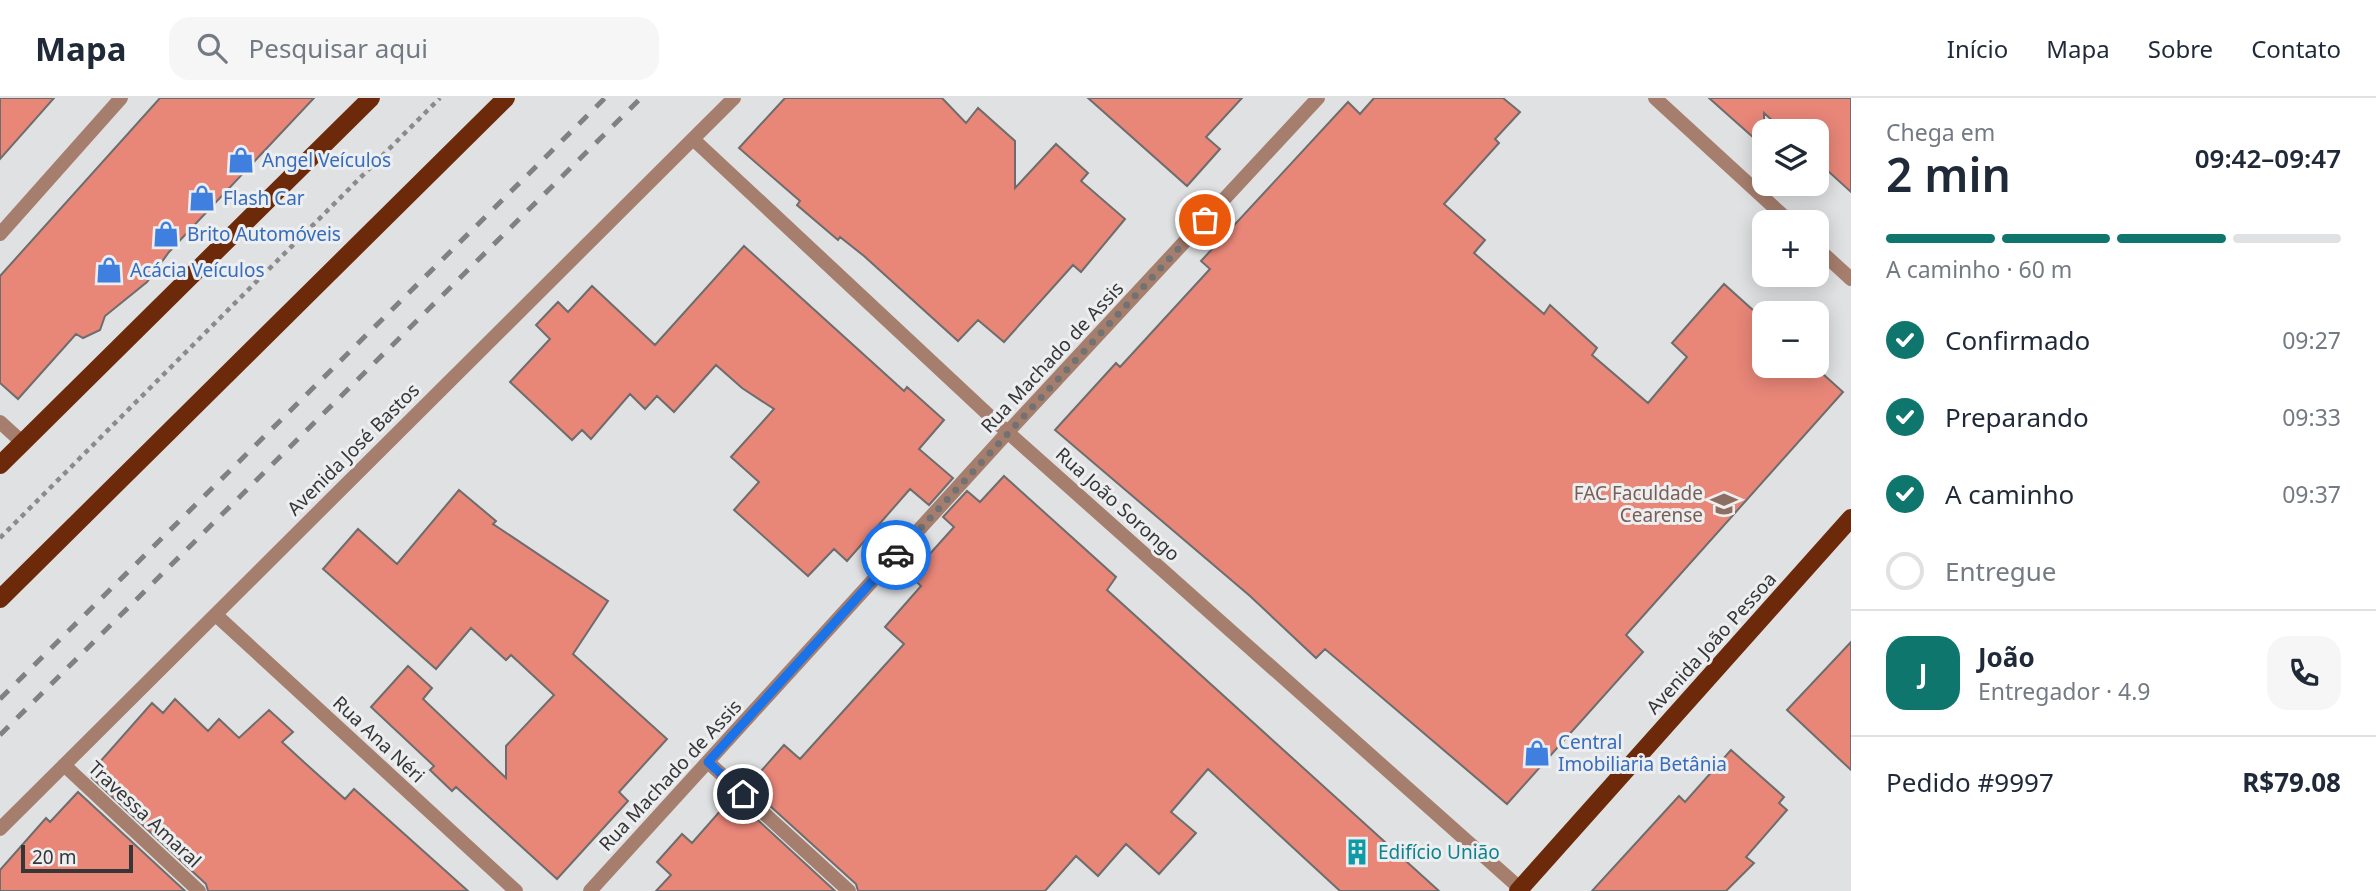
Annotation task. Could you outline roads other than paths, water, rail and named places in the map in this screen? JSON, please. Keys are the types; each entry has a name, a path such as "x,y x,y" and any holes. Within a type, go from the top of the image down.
{"main road":[{"path":"0,465 371,98"},
{"path":"0,598 506,98"},
{"name":"Avenida João Pessoa","path":"1520,890 1851,518"}],"street":[{"path":"0,234 121,98"},
{"name":"Avenida José Bastos","path":"0,829 734,98"},
{"name":"Rua Machado de Assis","path":"590,891 1007,433 1318,98"},
{"path":"1655,98 1777,210"},
{"name":"Rua João Sorongo","path":"693,139 1007,433 1520,890"},
{"path":"1829,259 1851,279"},
{"path":"0,422 23,443"},
{"name":"Rua Ana Néri","path":"216,615 516,891"},
{"path":"708,762 849,891"},
{"name":"Travessa Amaral","path":"64,765 199,891"}],"railway":[{"path":"0,699 605,98"},
{"path":"0,735 641,98"}],"place":[{"name":"Angel Veículos","path":"241,160"},
{"name":"Flash Car","path":"202,198"},
{"name":"Brito Automóveis","path":"166,234"},
{"name":"Acácia Veículos","path":"109,270"},
{"name":"FAC Faculdade Cearense","path":"1724,504"},
{"name":"Central Imobiliaria Betânia","path":"1537,753"},
{"name":"Edifício União","path":"1357,852"}]}
